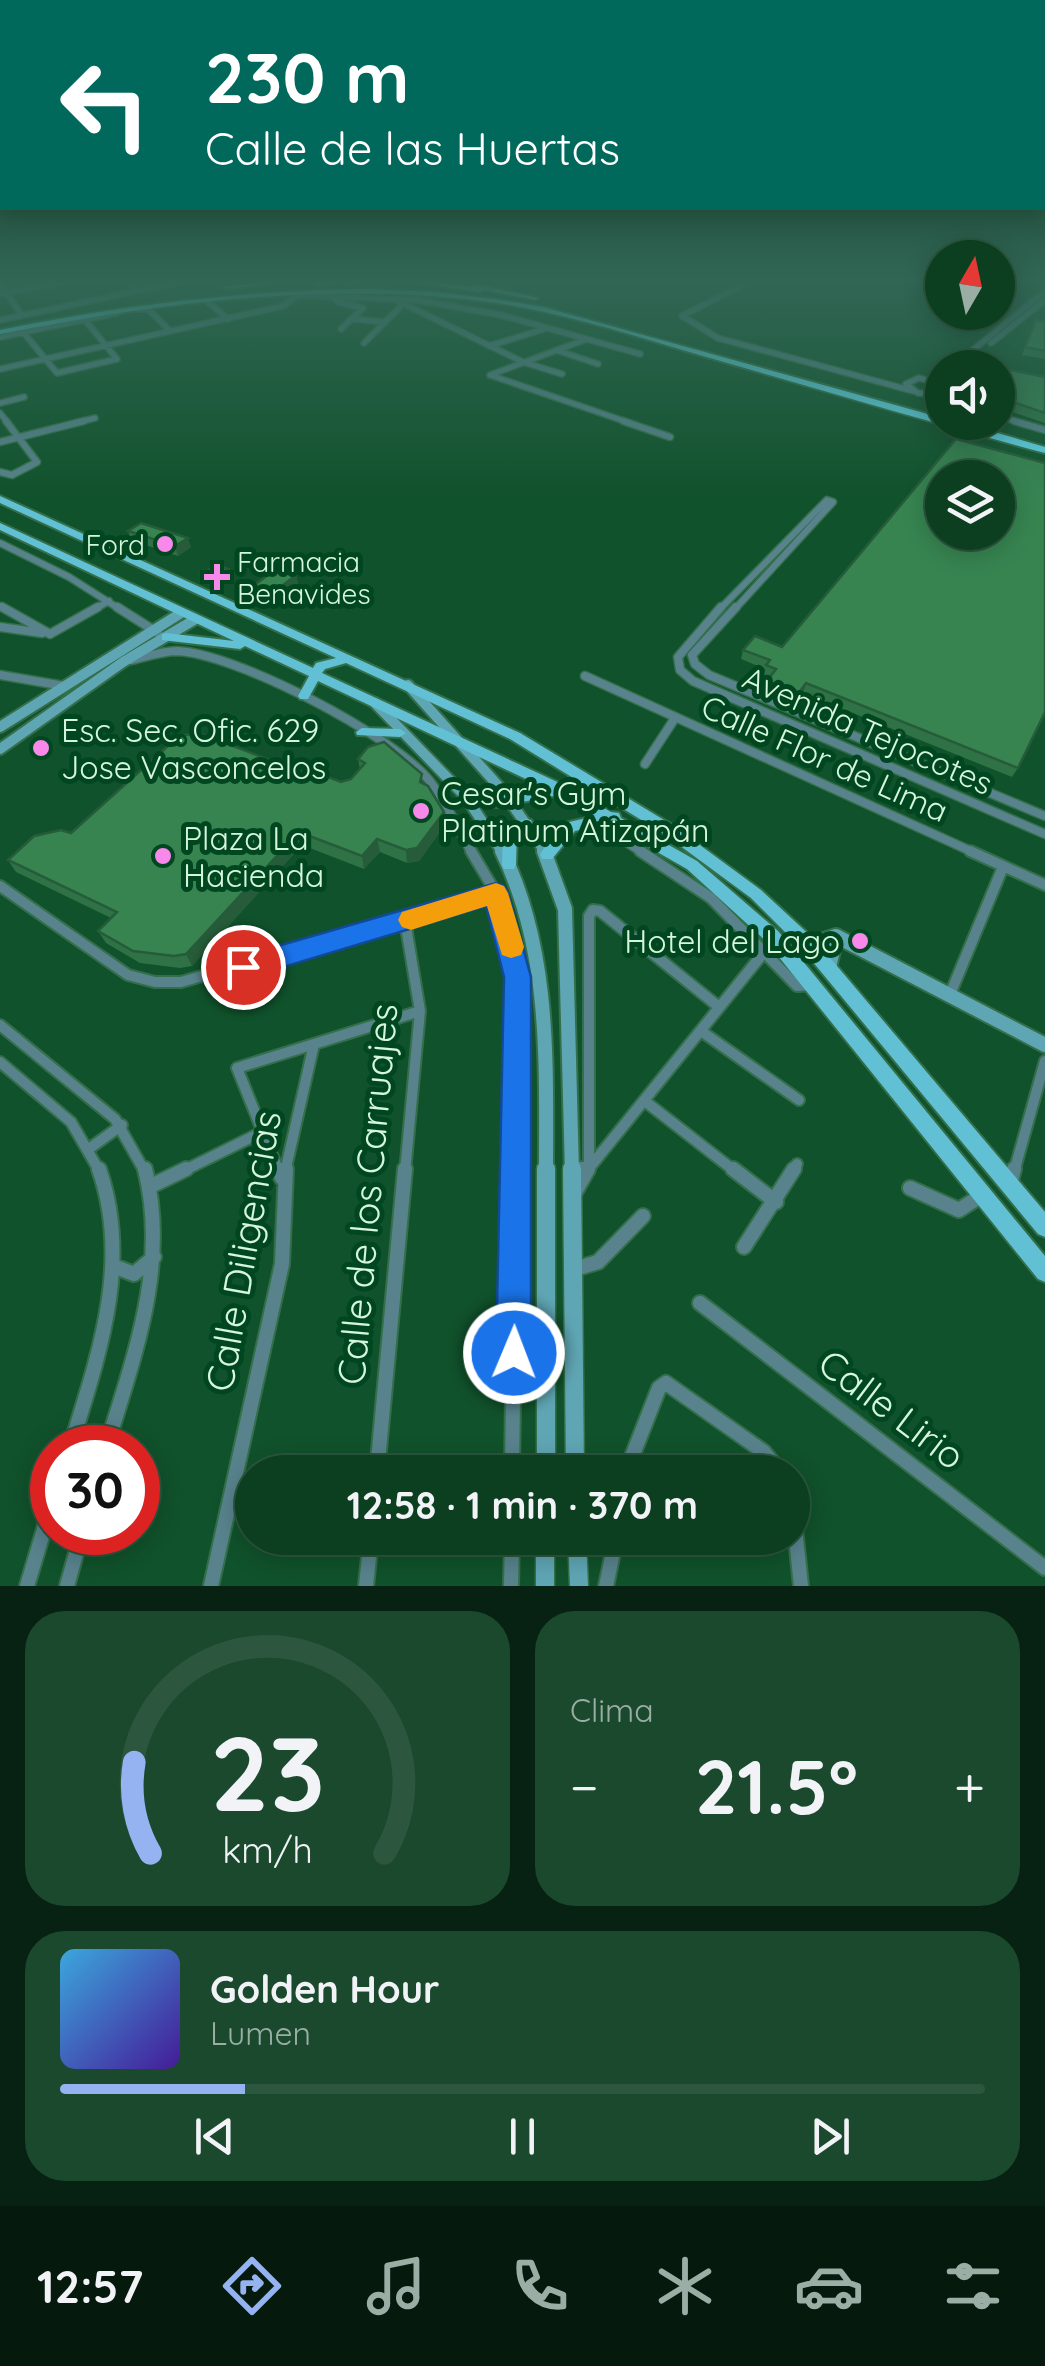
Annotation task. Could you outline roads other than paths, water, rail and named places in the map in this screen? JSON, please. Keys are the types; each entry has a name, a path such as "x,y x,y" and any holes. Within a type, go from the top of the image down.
{"highway":[{"path":"704,353 925,415"},
{"path":"718,353 925,414"},
{"path":"1015,437 1045,447"},
{"path":"1015,439 1045,447"}],"main road":[{"path":"0,498 515,736 669,830 745,885 809,944 1045,1227"},
{"path":"0,526 562,790 614,817 712,880 772,936 1045,1272"},
{"path":"85,564 90,551 113,550"},
{"path":"0,749 123,662 194,620 209,607 210,596"},
{"path":"0,728 181,613"},
{"path":"166,637 250,646"},
{"path":"112,656 123,662"},
{"path":"304,696 325,662 348,658"},
{"path":"407,684 508,801 547,855 568,924 581,1167 574,1194 575,1455"},
{"path":"376,703 400,733 466,796 510,864 529,921 542,986 546,1048 546,1455"},
{"path":"362,732 400,733"},
{"path":"466,796 508,801 562,790"},
{"path":"547,855 570,827 614,817"},
{"path":"510,864 510,829 526,824"},
{"path":"809,944 836,936 951,992 1045,1045"},
{"path":"829,968 836,936"},
{"path":"545,1586 546,1555"},
{"path":"578,1555 579,1586"}],"street":[{"path":"40,353 57,373 117,359 113,353"},
{"path":"0,369 70,353"},
{"path":"504,353 562,374"},
{"path":"550,353 490,375 670,437"},
{"path":"563,353 598,364"},
{"path":"780,353 925,395"},
{"path":"844,370 907,382 925,380"},
{"path":"907,382 916,392 925,393"},
{"path":"0,404 24,397"},
{"path":"0,413 37,462 12,475 0,472"},
{"path":"0,442 95,418"},
{"path":"1015,421 1045,430"},
{"name":"Avenida Tejocotes","path":"1045,816 709,675 695,664 692,654 834,503 827,500 680,652 678,662 693,681 1045,834"},
{"path":"0,543 109,601 166,637"},
{"path":"0,627 50,634 109,601"},
{"path":"0,606 50,634"},
{"path":"123,662 156,654 192,652 221,659 304,696 428,778 496,893 518,977 512,1455"},
{"path":"0,676 64,686"},
{"name":"Calle Flor de Lima","path":"585,676 1045,885"},
{"path":"645,764 675,718"},
{"path":"593,820 711,898 797,986 812,986"},
{"path":"951,992 1003,866"},
{"path":"0,886 128,975 155,982 209,977 496,893"},
{"path":"581,1167 589,916 593,910 600,911 720,1007"},
{"name":"Calle de los Carruajes","path":"378,1455 420,1010 405,922"},
{"path":"581,1167 646,1102 765,951"},
{"path":"283,1181 266,1130 237,1068 420,1010"},
{"path":"0,1025 122,1125 142,1155 152,1185 156,1218 154,1257 142,1324 113,1425"},
{"path":"701,1031 799,1100"},
{"name":"Calle Diligencias","path":"210,1586 282,1264 283,1181 314,1044"},
{"path":"1010,1185 1045,1061"},
{"path":"0,1062 69,1120 90,1148 108,1202 116,1266 106,1331 77,1425"},
{"path":"646,1102 770,1197"},
{"path":"90,1148 122,1125"},
{"path":"152,1185 266,1130"},
{"path":"744,1246 770,1197 796,1164"},
{"path":"910,1188 958,1210 982,1196"},
{"path":"575,1269 598,1262 643,1216"},
{"path":"116,1266 134,1274 154,1257"},
{"name":"Calle Lirio","path":"700,1303 1045,1568"},
{"path":"632,1455 659,1388 666,1384 766,1455"},
{"path":"27,1586 36,1555"},
{"path":"67,1586 76,1555"},
{"path":"366,1586 369,1555"},
{"path":"511,1586 512,1555"},
{"path":"606,1586 612,1555"},
{"path":"798,1555 802,1586"}],"place":[{"name":"Ford","path":"165,544"},
{"name":"Farmacia Benavides","path":"217,577"},
{"name":"Esc. Sec. Ofic. 629 Jose Vasconcelos","path":"41,748"},
{"name":"Cesar's Gym Platinum Atizapán","path":"421,811"},
{"name":"Plaza La Hacienda","path":"163,856"},
{"name":"Hotel del Lago","path":"860,941"}]}
